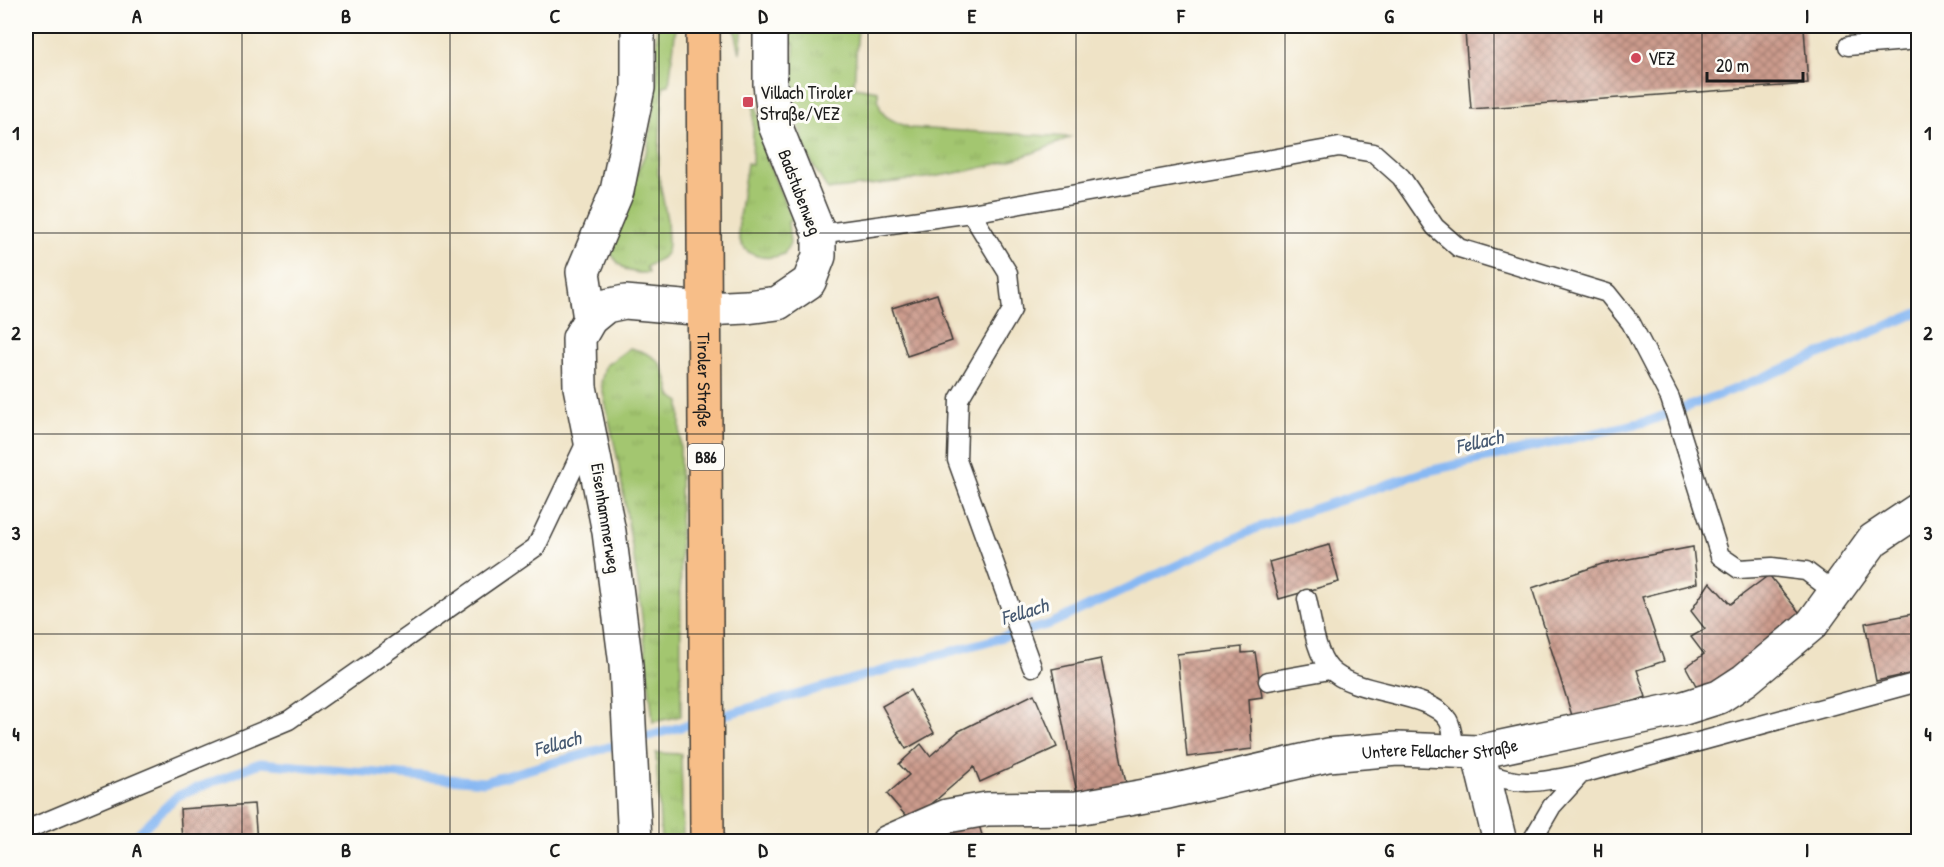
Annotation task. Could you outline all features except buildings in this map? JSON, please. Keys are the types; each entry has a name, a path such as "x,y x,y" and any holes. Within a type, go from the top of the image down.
{"main road":[{"name":"Tiroler Straße","path":"703,26 707,842"}],"street":[{"path":"590,319 583,272 617,191 638,88 638,26"},
{"name":"Badstubenweg","path":"705,309 777,303 809,282 819,256 819,234 775,125 770,84 770,26"},
{"path":"590,319 606,306 625,303 705,309"},
{"name":"Eisenhammerweg","path":"590,319 579,338 580,387 591,431 619,605 631,722 635,842"},
{"name":"Untere Fellacher Straße","path":"888,842 947,816 987,809 1077,808 1168,792 1328,755 1397,749 1472,759 1684,708 1719,697 1745,680 1812,624 1873,540 1918,510"},
{"path":"1472,759 1500,842"}],"lane":[{"path":"1848,46 1918,40"},
{"path":"819,234 971,213 1339,147 1374,153 1401,177 1435,227 1459,248 1607,293 1631,323 1670,398 1679,434 1720,556 1739,569 1772,567 1806,571 1834,592"},
{"path":"971,213 1008,273 1012,310 959,399 957,460 1030,660"},
{"path":"26,830 289,720 536,547 591,431"},
{"path":"1307,599 1321,654 1330,670 1360,686 1400,696 1434,709 1448,720 1472,759 1506,781 1528,784 1581,774 1918,682"},
{"path":"1268,681 1330,670"},
{"path":"1531,842 1552,807 1581,774"}],"green space":[{"path":"657,26 676,26 669,85 663,86 658,173 667,220 668,243 667,252 662,258 646,267 649,273 642,273 626,269 610,252 618,213 648,148 657,80"},
{"path":"734,26 743,26 740,53"},
{"path":"785,26 858,26 854,87 878,91 878,100 885,116 910,128 1070,137 1042,150 982,168 920,179 828,190 811,163 802,140 795,99 794,43 784,43"},
{"path":"754,94 768,162 792,220 788,222 790,243 784,254 771,257 751,253 742,244 738,231 747,163 752,164"},
{"path":"630,348 649,355 660,363 671,396 680,402 681,716 653,722 639,590 618,461 601,383 605,366"},
{"path":"656,753 681,754 683,841 661,841"}],"waterway":[{"name":"Fellach","path":"713,718 1050,624 1257,528 1424,472 1649,421 1740,387 1918,313"},
{"name":"Fellach","path":"129,842 177,796 260,763 484,782 699,722"}],"place":[{"name":"VEZ","path":"1636,58"},
{"name":"Villach Tiroler Straße/VEZ","path":"748,102"}]}
